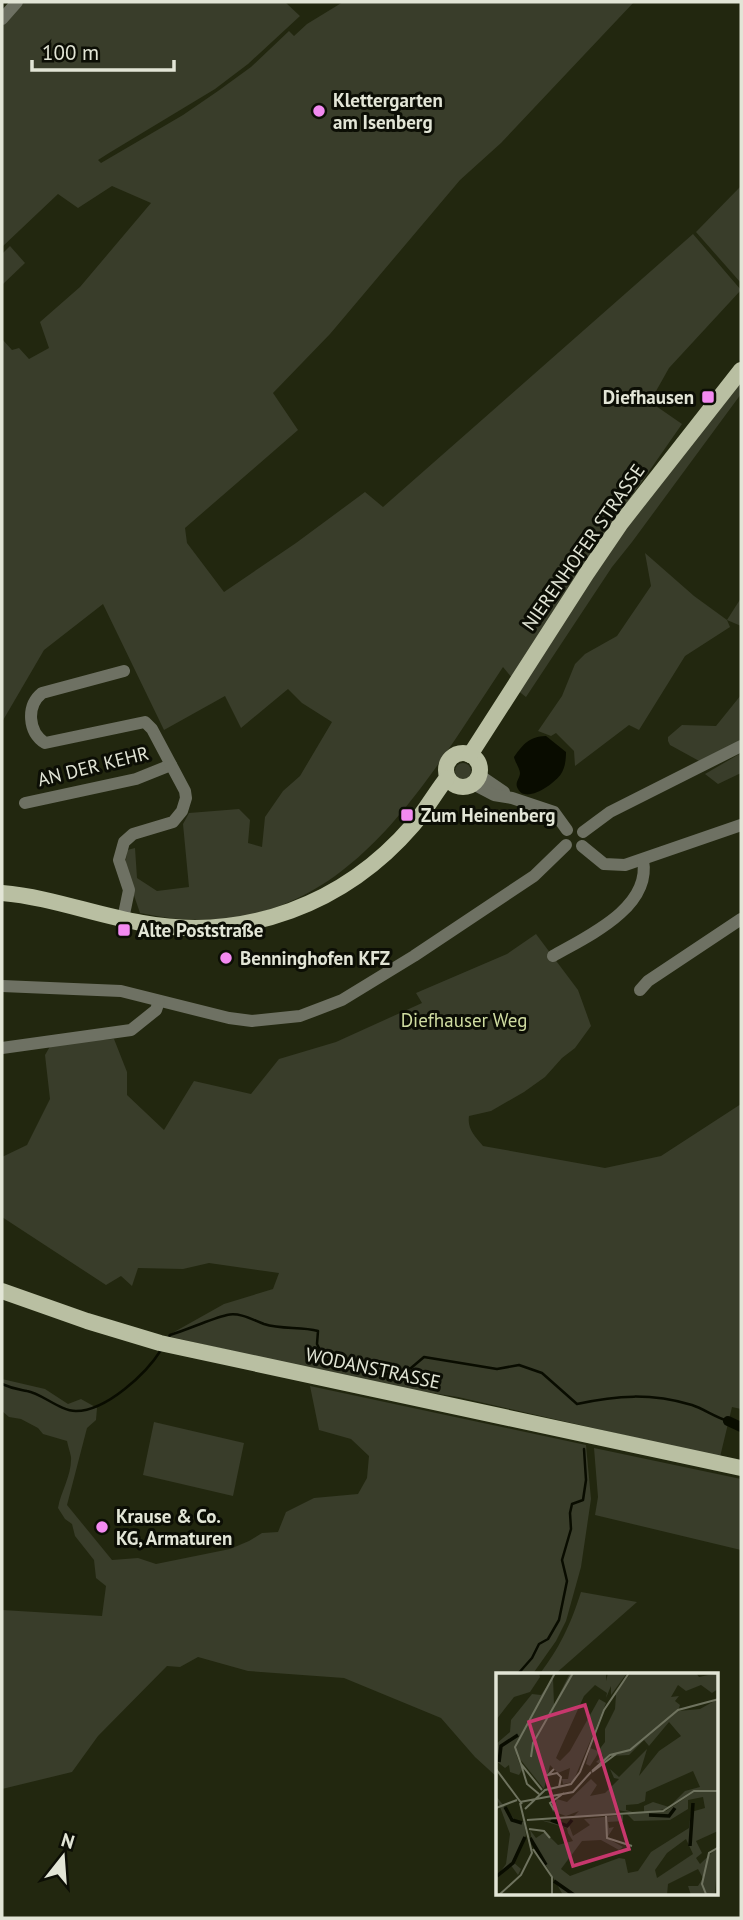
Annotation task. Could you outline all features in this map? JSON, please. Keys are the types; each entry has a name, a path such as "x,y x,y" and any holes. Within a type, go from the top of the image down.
{"main road":[{"name":"NIERENHOFER STRASSE","path":"470,755 614,533 741,370"},
{"path":"2,893 41,898 166,927 239,925 292,911 334,892 360,875 394,846 428,808 465,781 478,762 470,755 459,753 450,759 446,766 465,781"},
{"name":"WODANSTRASSE","path":"2,1291 166,1345 741,1468"}],"street":[{"path":"2,19 17,2"},
{"name":"AN DER KEHR","path":"123,919 129,890 120,860 124,842 133,834 173,822 179,817 185,804 185,791 152,729 145,722 45,743 33,732 31,722 33,707 42,693 124,671"},
{"path":"583,832 610,812 741,746"},
{"name":"AN DER KEHR","path":"25,803 136,779 171,765"},
{"path":"465,781 494,795 554,812 567,830"},
{"path":"582,846 604,864 625,865 741,825"},
{"path":"573,828 583,832 585,838 582,846 575,849 566,845 563,839 567,830 573,828"},
{"path":"2,986 121,991 252,1021 300,1016 332,1005 421,951 534,876 566,845"},
{"path":"553,956 624,910 638,890 644,871 643,860"},
{"path":"640,990 648,981 741,919"},
{"path":"2,1048 131,1030 156,1010 159,1001"}],"green space":[{"path":"22,2 285,2 300,16 248,64 215,89 98,160 101,163 218,91 251,67 289,31 294,36 307,24 343,2 634,2 501,143 460,180 330,334 273,393 298,430 185,528 187,543 224,592 365,492 383,507 693,234 741,290 669,368 651,400 651,406 656,406 682,424 512,678 503,667 435,768 399,815 360,856 316,889 265,911 207,920 140,913 125,869 127,850 135,848 137,878 157,891 189,887 183,824 189,813 239,809 250,820 248,843 262,847 265,817 283,791 300,776 332,722 302,703 288,689 241,728 225,696 164,730 103,604 44,650 2,722 2,339 12,350 19,348 29,359 49,348 40,322 80,287 151,203 112,186 78,208 58,194 2,247 2,25"},
{"path":"741,186 741,283 696,232"},
{"path":"10,246 25,263 2,285 2,254"},
{"path":"741,379 741,394 612,567 526,697 517,690 605,556"},
{"path":"645,553 694,596 727,620 730,627 685,656 639,730 629,725 575,766 574,751 556,733 551,736 538,731 562,696 575,664 585,654 617,636 651,586"},
{"path":"741,598 741,626 727,620"},
{"path":"741,695 741,742 701,762 670,745 668,737 682,725 716,726"},
{"path":"741,753 741,773 718,784 705,774"},
{"path":"460,763 466,763 471,771 469,777 460,779 455,774 455,768"},
{"name":"Diefhauser Weg","path":"536,934 578,990 591,1026 575,1048 545,1077 491,1111 469,1116 470,1129 483,1146 605,1168 661,1156 741,1104 741,1409 732,1407 720,1457 458,1397 394,1387 167,1336 224,1304 273,1289 279,1273 209,1263 183,1269 138,1268 132,1286 121,1276 106,1285 2,1217 2,1157 27,1145 50,1099 45,1055 52,1043 114,1039 127,1072 127,1095 164,1130 194,1081 251,1094 279,1059 336,1042 422,1003 416,993 507,954"},
{"path":"2,1379 45,1389 68,1404 81,1399 97,1408 96,1420 87,1428 67,1505 112,1560 138,1558 156,1564 230,1549 262,1533 278,1532 286,1512 314,1498 358,1494 367,1478 369,1456 351,1439 319,1430 310,1386 586,1445 591,1499 581,1567 566,1621 556,1641 533,1673 496,1673 496,1776 441,1718 344,1678 248,1671 198,1657 180,1667 167,1666 98,1736 72,1772 2,1789 2,1610 102,1616 106,1586 96,1578 94,1560 75,1536 72,1524 58,1508 71,1464 67,1441 43,1434 38,1428 21,1419 9,1417 2,1411"},
{"path":"154,1422 244,1443 233,1496 143,1475"},
{"path":"594,1448 741,1479 741,1550 595,1515 598,1497"},
{"path":"581,1592 637,1602 556,1673 540,1673 564,1636"}],"shaded area":[{"path":"546,736 566,752 561,774 540,791 522,793 517,787 520,773 514,757 527,742"}],"waterway":[{"path":"168,1338 213,1319 237,1315 271,1326 318,1331 317,1344 324,1358 348,1367 365,1368 370,1374 396,1374 411,1368 424,1357 497,1369 519,1365 542,1373 577,1404 620,1397 648,1397 692,1405 728,1421"},
{"path":"2,1384 32,1392 70,1410 88,1409 124,1390 146,1370 161,1350"},
{"path":"728,1421 741,1427"},
{"path":"519,1673 532,1658 539,1644 548,1639 559,1620 567,1581 562,1560 571,1529 570,1513 572,1504 583,1500 586,1480 584,1449"}],"place":[{"name":"Klettergarten am Isenberg","path":"319,111"},
{"name":"Diefhausen","path":"708,397"},
{"name":"Zum Heinenberg","path":"407,815"},
{"name":"Alte Poststraße","path":"124,930"},
{"name":"Benninghofen KFZ","path":"226,958"},
{"name":"Krause & Co. KG, Armaturen","path":"102,1527"}]}
